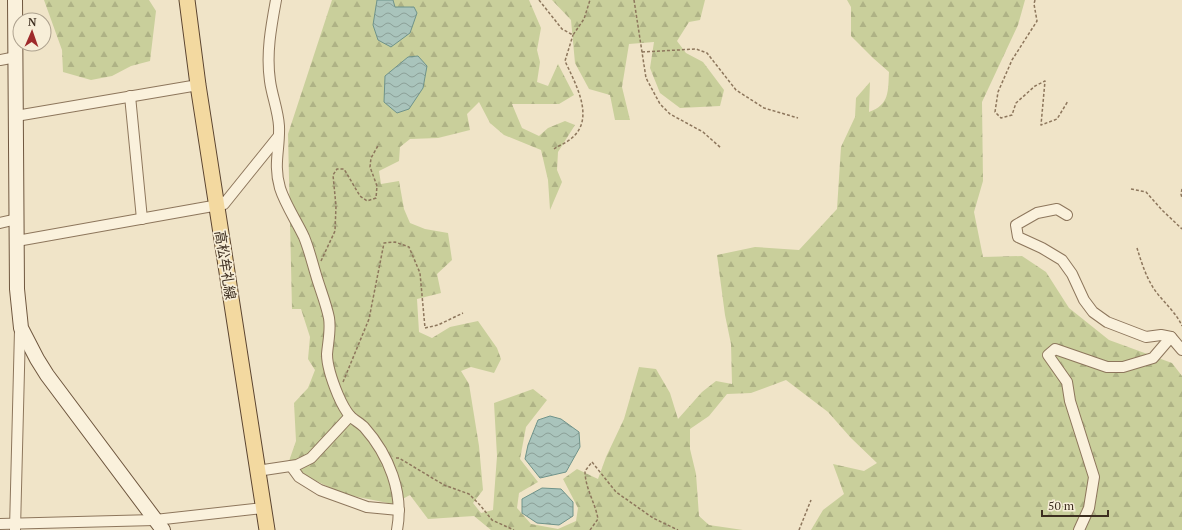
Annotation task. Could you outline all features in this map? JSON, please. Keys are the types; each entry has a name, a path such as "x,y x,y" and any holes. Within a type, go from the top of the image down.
{"main road":[{"name":"高松牟礼線","path":"187,0 198,85 267,530"}],"street":[{"path":"15,527 20,328 17,289 16,0"},
{"path":"276,0 269,44 270,81 278,114 279,128 276,171 281,190 305,239 329,320 330,341 327,355 328,365 338,395 350,416 364,427 386,460 394,478 398,493 399,510 397,530"},
{"path":"0,60 16,57"},
{"path":"16,116 198,85"},
{"path":"130,96 142,219"},
{"path":"17,241 224,204 278,137"},
{"path":"1067,215 1057,209 1037,213 1016,225 1018,237 1042,248 1062,260 1072,274 1084,300 1093,312 1107,322 1146,337 1160,335 1171,338 1182,350"},
{"path":"0,223 17,219"},
{"path":"20,328 47,375 159,525"},
{"path":"1079,530 1089,508 1094,477 1070,401 1066,382 1048,355 1055,349 1107,367 1123,367 1153,358 1171,338"},
{"path":"257,471 297,465 311,458 350,416"},
{"path":"290,466 298,477 320,490 367,507 399,510"},
{"path":"0,524 15,527 159,525 263,508"}],"path":[{"path":"539,0 562,28 574,35"},
{"path":"554,149 573,137 582,125 582,102 565,61 574,35 584,19 590,0"},
{"path":"634,0 646,78 660,104 670,114 703,132 721,148"},
{"path":"1035,0 1034,4 1037,21 1012,60 998,92 995,112 1001,118 1012,115 1016,103 1035,86 1045,81 1041,125 1057,119 1068,101"},
{"path":"642,52 696,49 707,53 736,90 764,108 798,118"},
{"path":"316,274 335,231 336,206 333,175 337,169 344,169 360,196 367,201 376,198 377,186 370,168 371,158 379,144"},
{"path":"1131,189 1146,192 1182,229"},
{"path":"1182,189 1180,194 1182,198"},
{"path":"338,395 369,320 384,243 395,242 410,247 420,273 425,328 438,325 463,313"},
{"path":"1137,248 1153,288 1178,318 1182,326"},
{"path":"386,460 399,458 444,485 468,494 480,505 492,520 514,530"},
{"path":"590,530 598,520 596,508 585,481 585,471 592,462 616,492 653,518 678,530"},
{"path":"800,530 811,500"}],"green space":[{"path":"44,0 149,0 156,11 150,61 131,66 112,76 91,80 63,72 62,50 52,22 52,12 48,12"},
{"path":"332,0 529,0 541,28 537,50 540,62 537,82 548,86 558,64 574,95 559,104 512,104 522,128 539,136 548,128 565,121 575,125 558,152 557,170 562,182 550,210 548,180 541,150 504,135 490,123 479,102 467,114 470,130 438,138 410,139 400,147 399,161 379,171 381,184 399,181 404,209 410,223 425,229 448,233 452,260 437,274 441,293 417,299 419,332 432,338 450,327 478,321 497,348 501,359 494,373 471,367 461,371 469,384 479,446 483,490 473,503 481,513 493,510 497,456 494,403 533,389 547,400 526,427 520,459 538,482 519,493 517,508 531,524 558,529 576,521 578,508 563,479 577,469 598,479 606,457 624,419 639,367 656,369 670,393 678,419 702,392 716,381 732,384 731,344 725,315 717,255 755,247 799,250 837,209 841,147 855,117 856,98 870,82 869,112 876,109 884,101 888,91 889,79 889,72 851,36 851,7 847,0 1025,0 1018,25 982,102 983,181 974,212 983,257 1022,256 1046,272 1069,308 1109,340 1172,363 1182,376 1182,530 811,530 823,510 844,494 833,464 864,471 877,463 851,438 828,412 786,380 751,393 727,394 709,416 690,429 690,449 696,474 699,516 709,525 743,530 491,530 474,516 428,519 410,495 393,504 343,494 302,474 289,461 296,441 294,403 308,388 315,370 308,359 310,337 301,309 292,309 288,134"},
{"path":"552,0 705,0 700,20 689,22 677,41 686,53 703,62 724,90 720,106 680,108 660,93 650,68 654,42 629,44 622,87 630,120 615,120 610,95 589,89 575,63 571,20"}],"water":[{"path":"377,0 393,0 395,7 414,7 417,13 410,33 391,47 378,40 373,25"},
{"path":"418,56 427,66 423,88 409,109 397,113 384,102 385,76 408,57"},
{"path":"550,416 561,419 579,432 580,447 566,472 540,478 525,459 528,445 538,420"},
{"path":"542,488 561,489 573,502 573,516 559,525 537,523 522,513 522,499"}]}
